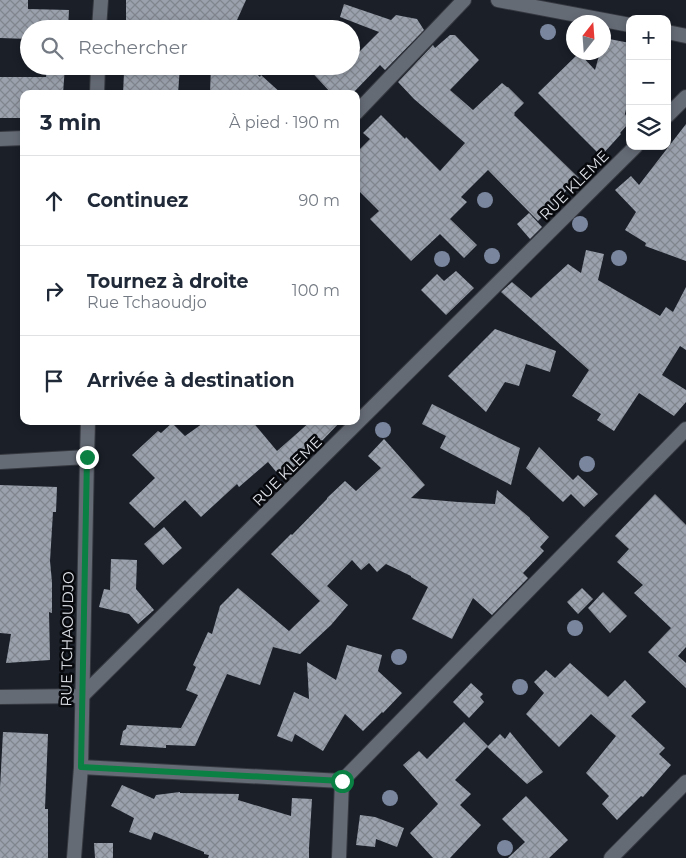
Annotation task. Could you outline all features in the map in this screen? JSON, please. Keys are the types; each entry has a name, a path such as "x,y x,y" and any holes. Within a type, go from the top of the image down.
{"street":[{"path":"100,20 101,0"},
{"path":"360,109 464,0"},
{"path":"498,0 564,6 626,24"},
{"path":"671,33 686,36"},
{"path":"96,90 97,75"},
{"path":"671,112 686,97"},
{"path":"0,139 20,138"},
{"name":"RUE KLEME","path":"360,420 632,150"},
{"name":"RUE TCHAOUDJO","path":"74,858 81,767 88,425"},
{"name":"RUE KLEME","path":"82,696 355,425"},
{"path":"339,858 342,781 686,429"},
{"path":"0,462 87,457"},
{"path":"0,697 82,696"},
{"path":"81,767 342,781"},
{"path":"611,858 686,782"}],"building":[{"path":"0,0 28,0 28,9 69,10 68,20 20,20 20,39 0,38"},
{"path":"126,0 246,0 237,20 126,20"},
{"path":"344,4 391,20 396,15 417,19 424,30 385,70 380,65 356,90 328,90 314,75 360,75 360,51 379,32 360,25 360,20 348,20 340,17"},
{"path":"450,35 455,35 479,60 450,90 473,110 502,83 508,87 524,103 514,115 579,178 538,221 488,170 461,197 467,202 450,219 477,245 464,258 440,234 411,261 370,219 379,211 360,192 360,149 370,139 363,133 381,115 440,171 465,143 414,99 398,82 433,45 435,48"},
{"path":"611,39 626,42 626,126 601,156 538,93 572,60 586,60 595,70 598,60 611,60"},
{"path":"46,75 64,75 63,90 20,90 20,118 0,118 0,77 46,77"},
{"path":"124,75 179,75 178,90 123,90"},
{"path":"211,75 258,75 260,77 261,75 278,90 210,90"},
{"path":"686,124 686,261 645,246 646,243 625,230 636,212 615,190 631,176 639,185 666,150 671,150 671,143"},
{"path":"529,213 542,227 530,239 517,224"},
{"path":"586,250 604,254 598,280 660,316 666,307 673,312 686,287 686,350 680,346 662,375 686,390 686,402 674,416 639,393 614,431 597,420 601,414 572,396 589,370 501,292 512,282 531,298 568,264 581,273"},
{"path":"456,271 474,288 446,315 421,290 437,274 444,281"},
{"path":"495,329 556,351 550,372 526,364 519,386 505,382 486,412 448,376"},
{"path":"432,404 520,448 511,485 440,448 446,436 422,424"},
{"path":"170,425 174,425 185,436 200,425 255,425 277,451 306,425 337,425 308,459 283,480 268,462 239,487 237,484 201,517 185,500 154,528 129,503 155,478 132,455 158,431 161,433"},
{"path":"384,439 425,485 411,498 495,504 497,490 530,518 549,537 540,547 544,551 523,573 528,578 492,615 473,598 452,639 412,619 428,587 386,564 377,572 369,563 361,570 352,560 327,586 348,605 331,625 300,654 273,647 260,685 227,674 195,746 166,745 166,748 120,745 123,731 127,725 181,728 198,695 186,690 196,667 193,665 208,632 212,634 220,606 238,588 289,631 320,601 271,554 345,481 356,491 381,468 368,456"},
{"path":"539,447 573,480 578,475 598,494 584,507 571,494 563,502 526,468"},
{"path":"0,485 57,487 56,512 53,512 50,561 52,613 49,612 50,660 6,663 11,634 0,633"},
{"path":"655,494 686,525 686,647 678,656 686,663 686,688 648,652 671,628 634,593 643,585 617,562 629,549 615,536"},
{"path":"164,527 182,548 163,565 144,544"},
{"path":"111,559 137,560 136,589 154,610 138,624 129,614 99,607 104,589 110,590"},
{"path":"582,588 593,599 578,614 567,602"},
{"path":"603,592 627,616 610,633 588,608"},
{"path":"347,645 382,655 378,671 402,693 363,731 345,714 323,751 295,734 292,742 277,736 294,692 309,699 307,662 336,680"},
{"path":"570,663 608,697 625,680 646,702 631,716 665,748 659,754 671,765 643,797 641,796 617,820 602,804 609,796 586,773 616,736 591,714 559,747 526,714 544,693 534,682 546,670 555,678"},
{"path":"471,683 483,694 480,697 484,702 469,718 453,702"},
{"path":"464,722 488,746 455,780 471,794 460,805 481,825 450,858 433,858 410,833 438,804 403,765 419,751 427,759"},
{"path":"3,732 48,734 45,809 48,809 48,858 0,858 0,788"},
{"path":"510,732 543,772 527,784 487,747 500,734 505,739"},
{"path":"122,785 154,799 156,795 180,792 239,794 238,800 291,816 292,798 312,799 309,858 208,858 209,855 204,854 204,852 154,832 151,840 129,832 134,818 111,806"},
{"path":"526,796 568,840 549,858 508,858 525,842 502,819"},
{"path":"360,815 375,817 404,828 397,847 376,839 375,847 356,845"},
{"path":"94,843 113,843 113,858 95,858"}],"route":[{"path":"87,457 81,767 342,781"}]}
